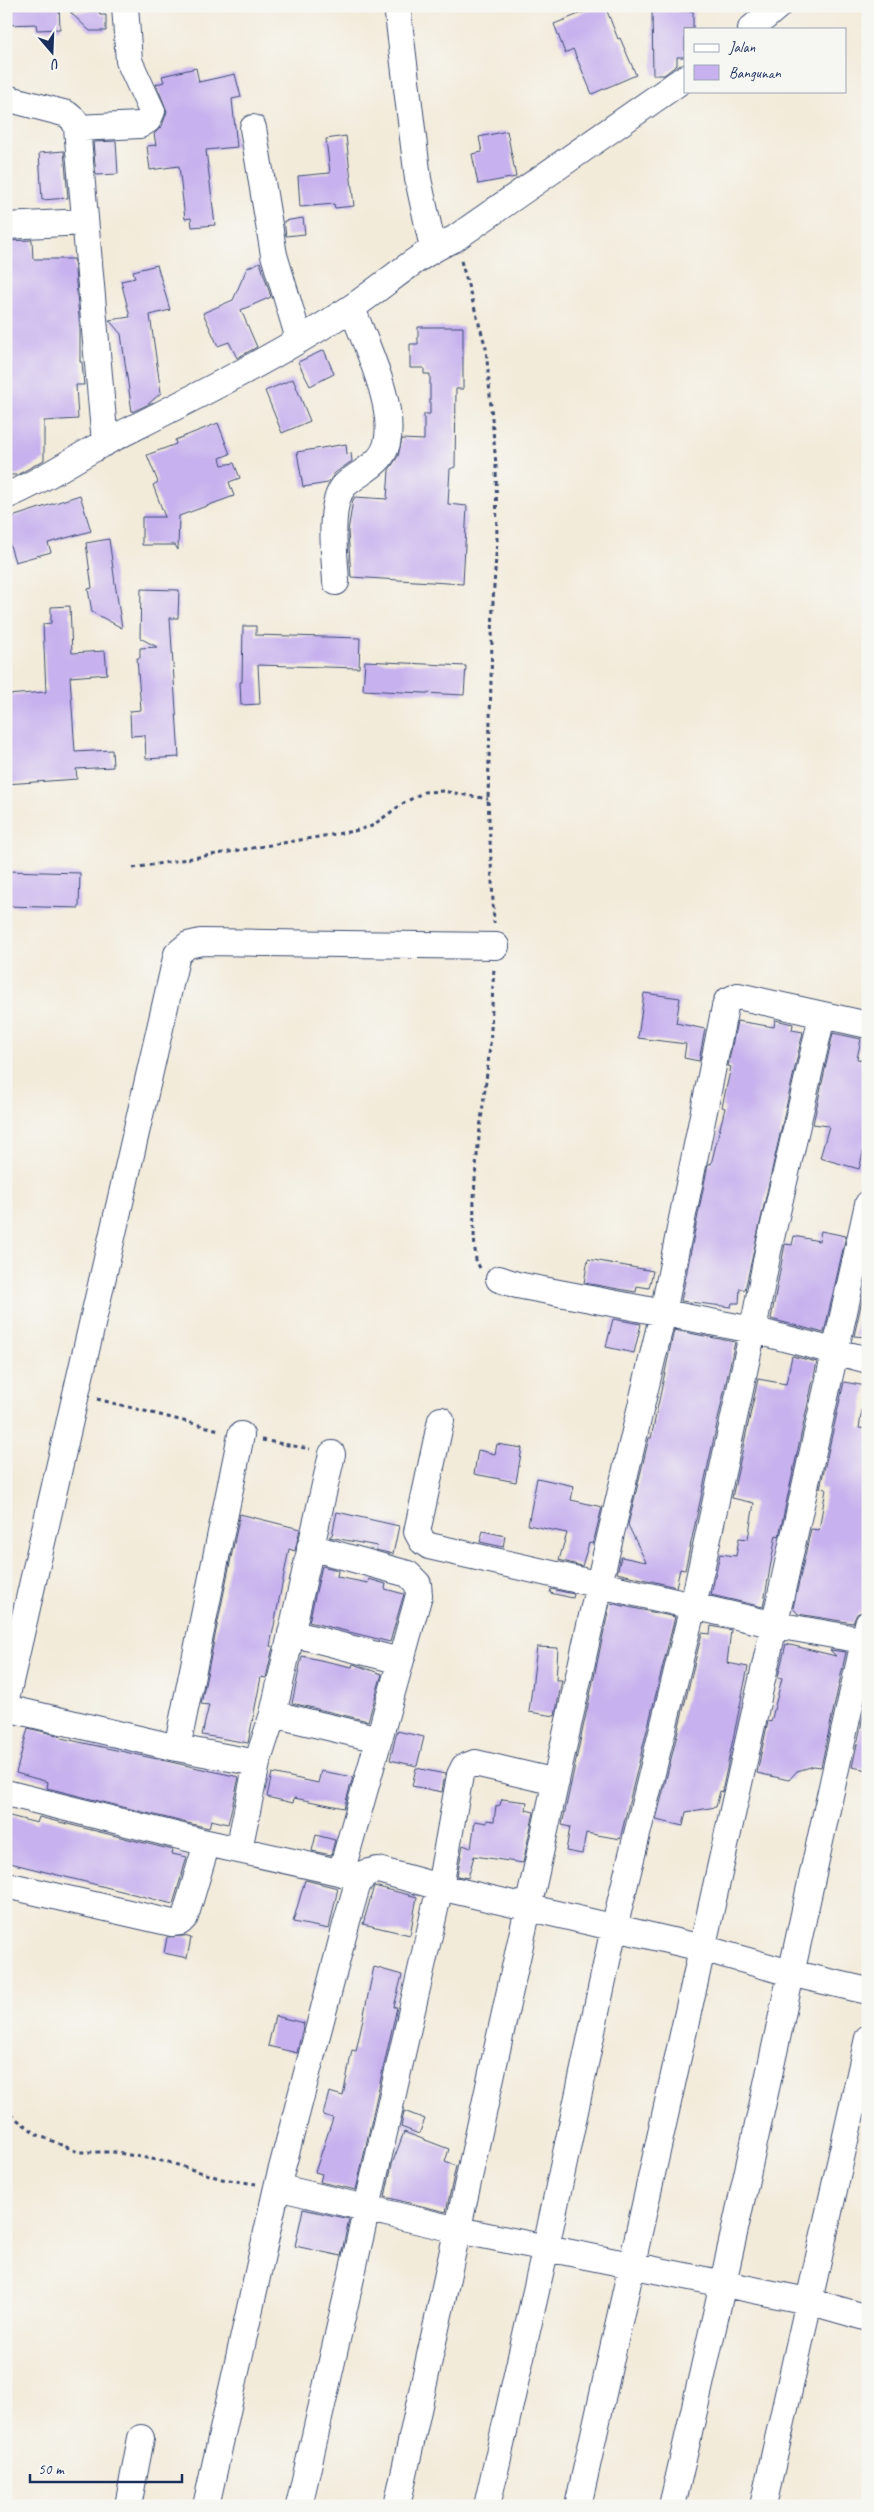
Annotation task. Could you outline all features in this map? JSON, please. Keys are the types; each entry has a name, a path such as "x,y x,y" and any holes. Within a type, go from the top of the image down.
{"street":[{"path":"77,128 140,125 148,120 152,112 129,61 124,6"},
{"path":"397,6 418,179 444,243"},
{"path":"752,28 778,6"},
{"path":"6,496 25,489 105,443 170,411 352,308 684,79"},
{"path":"6,98 67,114 74,120 77,128 105,443"},
{"path":"252,128 274,255 299,339"},
{"path":"6,226 84,222"},
{"path":"336,582 334,522 337,498 345,485 377,462 387,444 389,427 378,375 352,308"},
{"path":"6,1699 177,954 188,945 201,942 496,946"},
{"path":"397,2506 599,1584 663,1313 727,1001 738,996 868,1025"},
{"path":"487,2506 546,2247 614,1928 693,1606 753,1330 772,1232 822,1016"},
{"path":"578,2506 776,1625 868,1204"},
{"path":"491,1276 517,1285 753,1330 868,1360"},
{"path":"441,1420 417,1532 429,1546 776,1625 867,1635 790,1973 724,2285 672,2506"},
{"path":"177,1748 241,1436"},
{"path":"239,1849 257,1763 273,1714 332,1454"},
{"path":"206,2506 277,2187 351,1875 379,1739 420,1596 415,1580 408,1574 310,1547"},
{"path":"291,1633 400,1661"},
{"path":"6,1708 177,1748 257,1763"},
{"path":"273,1714 379,1739"},
{"path":"299,2506 440,1887 460,1775 464,1767 475,1763 556,1782"},
{"path":"6,1793 207,1843 351,1875 378,1870 440,1887 702,1948 790,1973 868,1991"},
{"path":"6,1885 172,1923 180,1922 185,1917 207,1843"},
{"path":"763,2506 868,2038"},
{"path":"277,2187 458,2230 632,2263 724,2285 808,2301 868,2318"},
{"path":"128,2506 141,2438"}],"path":[{"path":"444,243 486,348 496,465 497,541 493,601 488,799 496,946 490,1045 475,1156 472,1201 476,1260 491,1276"},
{"path":"133,868 354,831 372,826 402,804 424,792 443,791 488,799"},
{"path":"76,1394 241,1436 332,1454"},
{"path":"6,2108 12,2116 38,2135 78,2152 113,2152 168,2162 222,2179 277,2187"}],"building":[{"path":"6,6 59,6 60,29 37,30 36,24 6,25"},
{"path":"599,6 605,6 618,39 620,38 636,75 592,94 573,49 565,53 554,24"},
{"path":"99,11 100,15 106,15 106,31 90,31 70,12"},
{"path":"652,11 693,11 693,28 684,28 684,57 677,57 677,65 664,75 653,75"},
{"path":"196,68 199,82 235,74 241,97 232,99 237,147 206,150 215,225 192,227 191,218 185,219 179,166 150,170 147,146 156,145 154,134 162,126 167,111 156,84 164,82 162,76"},
{"path":"507,131 516,177 478,184 472,154 482,152 479,137"},
{"path":"346,136 354,206 335,208 334,204 300,207 298,176 330,173 326,139"},
{"path":"116,141 118,174 96,175 93,142"},
{"path":"64,151 68,198 42,200 39,153"},
{"path":"303,218 305,234 286,236 284,221"},
{"path":"32,240 33,259 74,259 80,329 80,362 82,362 84,385 76,385 78,419 44,421 44,460 17,475 6,475 6,241"},
{"path":"260,262 271,297 241,310 257,347 237,358 229,342 218,346 203,313 233,300 247,268"},
{"path":"157,265 170,310 150,315 161,393 147,405 132,412 121,334 109,320 130,317 121,281 135,278 133,271"},
{"path":"418,327 463,327 463,389 456,389 455,467 450,469 448,504 467,506 463,584 351,577 348,531 353,500 355,497 387,499 389,470 398,456 402,439 424,440 424,414 430,414 430,374 424,374 424,368 410,368 410,344 418,344"},
{"path":"324,350 334,374 310,386 298,362"},
{"path":"293,379 310,421 282,433 265,391"},
{"path":"218,423 230,454 220,458 222,465 234,463 240,478 229,482 234,496 179,516 178,550 175,545 142,545 142,517 165,517 153,485 158,482 147,455 176,444 175,440"},
{"path":"346,444 347,454 351,453 352,461 335,473 328,483 303,487 297,452"},
{"path":"80,495 91,531 48,543 51,552 15,562 6,532 6,519"},
{"path":"109,539 122,628 92,612 88,589 92,588 86,543"},
{"path":"141,589 179,590 178,618 170,618 179,757 146,759 145,735 131,736 130,711 141,710 137,658 140,658 140,648 157,647 140,638"},
{"path":"70,606 72,653 105,651 107,674 70,677 75,752 112,750 113,767 76,769 77,779 6,784 6,695 46,692 43,624 51,623 51,607"},
{"path":"243,626 256,626 256,635 360,638 359,668 258,665 260,704 241,705 240,682 242,682"},
{"path":"365,661 466,666 464,695 363,690"},
{"path":"6,871 80,873 79,908 6,906"},
{"path":"644,993 680,998 676,1023 705,1029 699,1061 684,1058 686,1044 638,1038"},
{"path":"775,1020 793,1024 792,1030 803,1032 745,1290 740,1288 739,1303 732,1303 731,1307 681,1301 708,1164 711,1164 725,1108 722,1107 731,1067 728,1066 737,1021 774,1027"},
{"path":"833,1033 861,1039 857,1059 868,1061 868,1150 864,1149 859,1169 820,1158 829,1126 813,1124"},
{"path":"821,1231 846,1236 824,1333 771,1319 785,1244 792,1245 794,1236 819,1241"},
{"path":"588,1259 653,1271 649,1288 637,1286 636,1292 584,1283"},
{"path":"868,1274 868,1337 854,1336"},
{"path":"613,1319 641,1324 634,1353 606,1347"},
{"path":"674,1330 735,1342 685,1570 680,1569 676,1587 617,1573 621,1557 646,1562 628,1525 649,1438 651,1438"},
{"path":"792,1356 817,1362 779,1536 776,1535 763,1607 711,1595 720,1554 736,1556 739,1538 748,1539 754,1503 732,1498 758,1379 786,1384"},
{"path":"844,1382 866,1386 859,1428 868,1429 868,1609 857,1614 853,1623 798,1614 793,1608 811,1529 819,1530 826,1489 820,1488"},
{"path":"497,1444 522,1448 516,1482 474,1474 478,1450 495,1454"},
{"path":"537,1478 574,1486 571,1500 602,1507 593,1544 589,1543 582,1566 559,1560 567,1533 528,1525"},
{"path":"337,1512 399,1526 393,1554 376,1550 377,1546 329,1537 332,1535"},
{"path":"240,1514 300,1529 295,1551 289,1549 270,1646 273,1647 266,1678 261,1677 248,1743 202,1735 209,1705 201,1704"},
{"path":"483,1531 505,1536 503,1547 480,1542"},
{"path":"322,1566 338,1570 337,1577 368,1583 369,1579 386,1584 385,1589 404,1594 390,1642 309,1622"},
{"path":"551,1589 574,1594 573,1598 550,1593"},
{"path":"610,1603 675,1617 620,1839 586,1833 582,1854 566,1851 570,1827 562,1825"},
{"path":"711,1626 731,1630 727,1663 748,1667 722,1792 720,1791 716,1807 686,1812 683,1826 656,1820 702,1633 710,1634"},
{"path":"786,1644 836,1656 830,1650 846,1652 821,1767 814,1766 797,1771 789,1780 757,1773 768,1721 771,1722 782,1678 778,1677"},
{"path":"537,1647 558,1648 556,1680 562,1680 555,1716 529,1712"},
{"path":"302,1656 352,1667 353,1664 382,1674 368,1721 292,1703"},
{"path":"868,1694 868,1770 852,1767"},
{"path":"28,1728 61,1736 61,1738 239,1777 228,1824 211,1820 209,1828 47,1788 48,1782 16,1773"},
{"path":"397,1731 424,1737 417,1766 390,1760"},
{"path":"416,1768 445,1774 442,1792 412,1786"},
{"path":"321,1771 353,1777 344,1808 294,1798 293,1803 267,1797 272,1773 318,1783"},
{"path":"502,1799 527,1802 526,1810 534,1812 523,1863 474,1856 468,1878 457,1876 463,1845 471,1848 475,1821 487,1823 487,1820 494,1821 496,1806 500,1805"},
{"path":"6,1815 37,1823 39,1817 173,1850 172,1854 187,1857 173,1904 6,1862"},
{"path":"316,1835 335,1840 331,1855 312,1851"},
{"path":"305,1880 338,1888 329,1929 293,1922"},
{"path":"374,1886 417,1897 410,1935 363,1924"},
{"path":"184,1936 191,1938 187,1958 164,1953 167,1937"},
{"path":"374,1967 402,1975 394,2007 397,2007 356,2190 320,2182 322,2174 315,2172 333,2118 323,2115 329,2092 343,2096 352,2050 356,2051"},
{"path":"275,2016 304,2023 297,2053 268,2046"},
{"path":"404,2111 425,2119 419,2134 401,2127"},
{"path":"404,2132 449,2149 445,2162 456,2166 446,2212 385,2197 392,2164"},
{"path":"303,2209 349,2219 341,2256 295,2246"}]}
